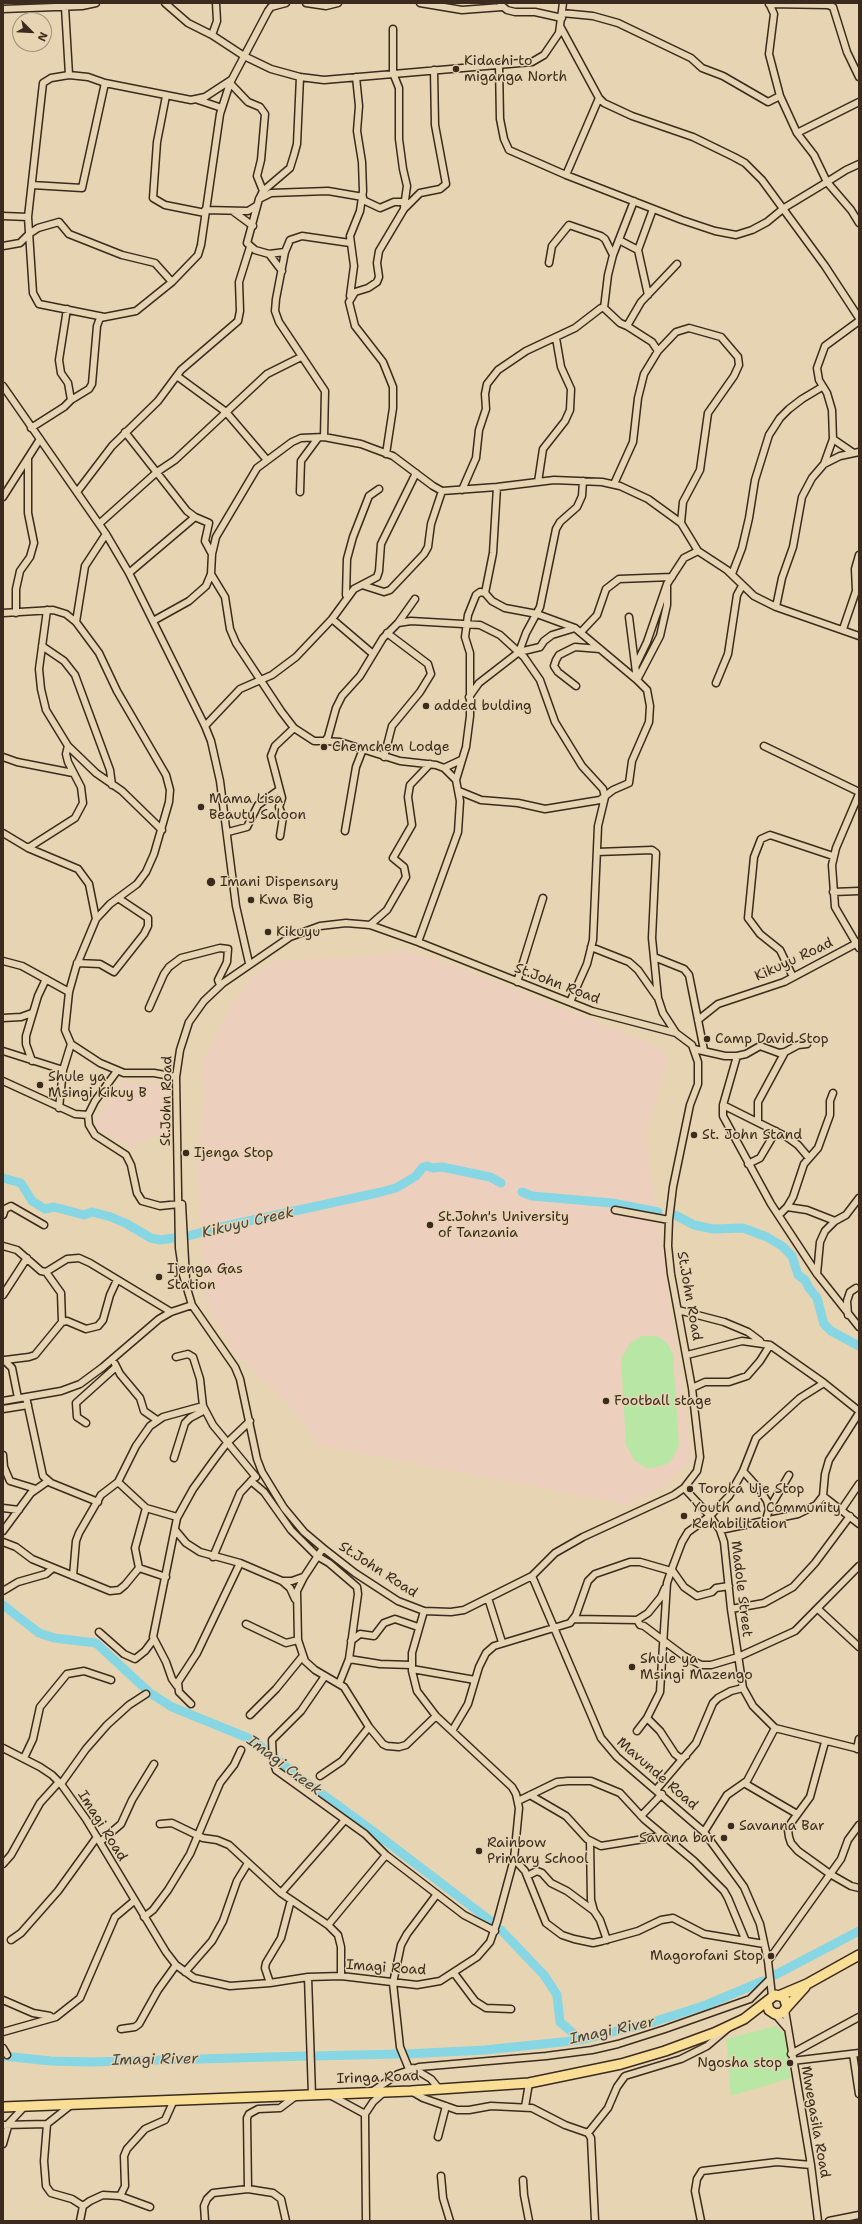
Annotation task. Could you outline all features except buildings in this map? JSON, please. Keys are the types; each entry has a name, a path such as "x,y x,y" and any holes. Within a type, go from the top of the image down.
{"highway":[{"path":"744,2019 775,1997 807,1984 859,1954"},
{"path":"744,2019 773,2014 786,2008 807,1984"},
{"path":"775,1997 786,2000 786,2008"},
{"path":"773,2014 775,1997"},
{"name":"Iringa Road","path":"3,2107 440,2090 529,2083 621,2064 665,2051 744,2019"}],"street":[{"path":"3,9 34,6 65,7 94,3"},
{"path":"165,3 188,22 212,35 244,56 271,68 300,77 324,80 532,62 544,55 553,43 560,26 563,3"},
{"path":"212,35 217,21 216,3"},
{"path":"222,108 198,100 166,96 122,85 104,83 88,77 68,75 51,78 43,83 41,87 38,137 28,217 34,298 39,304 104,317 126,315 136,311 172,282 198,255 201,245 222,108 231,82 268,11 272,6 286,3"},
{"path":"306,3 326,6 338,3"},
{"path":"420,3 462,10 502,5 515,12 535,12 562,16 593,16 618,23 691,58 702,68 723,76 764,100 772,102 780,96"},
{"path":"859,77 847,52 831,4 769,3 774,14 769,54 780,96 797,133 814,155 827,182 851,210 859,223"},
{"path":"65,7 68,75"},
{"path":"560,26 599,98 613,108 693,137 745,163 762,180 784,208 826,266 859,319 825,346 817,368 822,387 827,393 834,417 832,427 833,439 824,464 812,478 802,497 793,547 782,578 776,608"},
{"path":"393,28 393,73 399,88 399,140 407,186 404,209"},
{"path":"499,65 500,119 504,140 509,150 566,175 653,209 715,231 736,235 752,230 767,222 784,208 846,170 859,164"},
{"path":"353,282 362,288 368,288 377,282 379,277 377,263 379,251 404,209 420,193 440,189 446,184 436,132 433,105 434,70"},
{"path":"286,252 269,254 255,250 247,243 253,226 256,206 259,199 264,191 290,168 297,144 300,77"},
{"path":"356,77 359,106 357,132 362,162 363,199 350,236 354,259 350,310 356,326 383,362 393,387 393,408 386,454"},
{"path":"198,100 231,82"},
{"path":"231,82 248,102 260,107 265,114 258,176 264,191"},
{"path":"32,185 82,188 104,83"},
{"path":"166,96 157,142 153,198 165,205 205,211 248,211 256,206"},
{"path":"566,175 599,98"},
{"path":"797,133 859,102"},
{"path":"259,199 270,193 328,191 363,199 380,208 394,202 406,202"},
{"path":"604,308 608,275 613,255 634,201"},
{"path":"648,295 638,250 653,209"},
{"path":"232,211 253,226"},
{"path":"3,216 28,217"},
{"path":"3,246 20,243 29,234 45,225 59,222 69,234 122,254 155,263 172,282"},
{"path":"549,263 552,246 569,225 601,236 605,239 613,255"},
{"path":"300,492 301,461 321,437 326,391 279,322 275,311 282,271 290,240 302,236 350,243"},
{"path":"618,240 638,250"},
{"path":"76,492 125,432 158,401 177,376 214,340 238,321 240,311 239,282 250,247"},
{"path":"269,254 282,271"},
{"path":"627,326 636,309 677,264"},
{"path":"350,298 362,288"},
{"path":"604,308 627,326 652,342 658,351"},
{"path":"462,490 476,458 479,430 486,409 485,394 490,378 501,368 526,351 575,328 597,310 604,308"},
{"path":"67,309 60,369 68,383 71,400"},
{"path":"32,428 89,389 92,384 97,326 100,318 104,317"},
{"path":"614,484 633,442 638,398 644,374 658,351 676,332 689,328 721,337 738,357 739,365 734,376 708,413 700,470 683,502 681,523"},
{"path":"538,482 543,449 565,421 570,410 571,389 561,367 556,338"},
{"path":"99,524 156,472 175,460 267,374 301,356"},
{"path":"177,376 226,412 267,460"},
{"path":"3,386 106,534 129,573 206,726 211,740 220,781 228,832 236,906 249,963"},
{"path":"732,574 742,548 750,518 755,480 770,435 780,418 789,409 822,387"},
{"path":"125,432 187,511 195,517 209,523 206,545 212,554"},
{"path":"153,621 189,601 206,586 211,574 212,554 216,537 257,468 297,440 321,437 361,444 398,458 416,473 442,491 497,487 554,480 614,484 639,494 681,523 698,551 732,574 742,586 754,596 776,608 843,629 859,636"},
{"path":"833,439 852,452"},
{"path":"3,497 40,440"},
{"path":"824,464 852,452 859,452"},
{"path":"16,613 16,589 20,571 30,557 34,543 28,513 28,459"},
{"path":"206,726 240,689 253,682 261,682 296,657 332,619 354,589 377,577 379,571 381,544 416,473"},
{"path":"519,652 526,633 537,614 550,567 556,529 560,522 577,507 582,496 583,481"},
{"path":"485,593 493,547 497,487"},
{"path":"348,598 346,595 347,559 353,538 369,496 378,489"},
{"path":"362,585 384,592 390,590 424,554 428,547 432,524 442,491"},
{"path":"129,573 195,517"},
{"path":"76,622 85,566 106,534"},
{"path":"636,665 647,642 668,584 684,558 698,551"},
{"path":"843,629 856,592 855,569 859,555"},
{"path":"211,574 225,598 234,639 261,682 294,728 314,741 340,742 384,757 430,764 444,768 456,780"},
{"path":"582,632 597,614 606,589 619,579 672,577"},
{"path":"637,680 660,636 667,605 668,584"},
{"path":"716,683 728,654 737,595 742,586"},
{"path":"418,942 458,832 459,791 456,780 470,729 470,653 465,637 468,615 474,599 480,592 485,593 492,601 505,608 537,614 582,632 647,690 649,696 649,722 631,764 630,781 626,785 613,790 605,797 593,802 545,809 512,802 481,800 459,791"},
{"path":"325,741 328,737 339,701 360,676 387,633 398,623 415,599"},
{"path":"47,610 39,668 46,710 68,746 96,773 122,791 162,830"},
{"path":"3,613 47,610 60,611 76,622 99,653 118,691 166,775 170,790 169,802 162,830 142,878 96,919 77,963 69,992 65,1030 71,1044 90,1058 117,1071 127,1074 154,1073 176,1077"},
{"path":"629,617 637,680"},
{"path":"332,619 373,654"},
{"path":"398,623 411,621 468,623 480,625 496,632 519,652 540,680 554,722 582,766 603,790 605,797 598,826 594,934 587,964 570,1002"},
{"path":"469,697 479,683 519,652 540,647 552,635 575,628"},
{"path":"384,757 392,726 420,692 431,674 428,664 387,633"},
{"path":"42,646 64,661 75,675 110,770 112,785"},
{"path":"576,686 558,672 554,666 559,655 575,647 600,648"},
{"path":"280,836 282,817 279,807 282,798 272,762 272,751 294,728"},
{"path":"28,848 75,818 79,812 83,795 66,754 68,746"},
{"path":"764,746 859,793 833,856 833,892 835,907 858,945"},
{"path":"345,831 356,767 363,750"},
{"path":"3,757 17,762 73,773"},
{"path":"444,768 461,760"},
{"path":"370,925 387,910 406,877 404,867 393,858 412,825 408,797 410,785 430,764"},
{"path":"228,832 247,827 258,805 280,790"},
{"path":"3,833 28,848 78,869 85,876 92,892 96,919"},
{"path":"793,977 780,950 760,934 748,918 754,857 761,839 770,835 833,856"},
{"path":"597,852 652,850 656,853 652,938 658,998 663,1013 676,1033"},
{"path":"833,892 859,891"},
{"path":"77,963 100,964 114,972 144,934 148,926 148,918 118,898"},
{"path":"517,982 542,898"},
{"name":"St.John Road","path":"179,1185 176,1077 180,1050 189,1022 204,1001 220,985 249,963 290,937 312,928 346,923 370,925 418,942 592,1012 676,1033 686,1038 694,1049 698,1062 698,1084 678,1156 668,1220 670,1274 687,1355 700,1457 697,1471 684,1488 583,1537 555,1553 532,1576 464,1610 451,1612 424,1611 398,1601 355,1573 304,1532 284,1508 262,1472 254,1448 250,1421 240,1379 235,1367 192,1305 186,1286 181,1222"},
{"name":"Kikuyu Road","path":"698,1020 718,1004 793,977 858,945"},
{"path":"591,947 629,962 638,970 658,998"},
{"path":"148,1008 164,974 169,967 181,958 220,948 228,949 227,962 218,980 220,985"},
{"path":"654,957 684,970 689,975 704,1050"},
{"path":"3,961 22,966 69,992"},
{"path":"32,1061 26,1040 32,1013 46,979"},
{"path":"3,1018 21,1017 32,1013"},
{"path":"59,1108 63,1070 71,1044"},
{"path":"694,1049 704,1050 725,1056 737,1056 746,1054 760,1046 779,1053 807,1044"},
{"path":"3,1051 63,1070"},
{"path":"758,1122 758,1102 785,1052"},
{"path":"737,1056 722,1105 723,1116 771,1204 817,1274 859,1327"},
{"path":"117,1071 103,1087 88,1115 89,1125 95,1135 121,1151 129,1159 137,1193 142,1201 160,1206 179,1204"},
{"path":"3,1081 74,1114 88,1115"},
{"path":"779,1215 787,1207 804,1164 818,1148 823,1137 830,1115 830,1101 833,1093"},
{"path":"722,1105 793,1140 809,1158"},
{"path":"748,1164 760,1158 776,1131"},
{"path":"179,1185 181,1222"},
{"path":"179,1185 181,1222"},
{"path":"817,1274 820,1242 825,1231 835,1221 846,1215 859,1198"},
{"path":"3,1215 5,1209 11,1206 44,1225"},
{"path":"787,1207 807,1210 835,1221"},
{"path":"615,1210 668,1220"},
{"path":"3,1246 14,1248 27,1258 37,1269 46,1272 61,1293 62,1322 35,1355 4,1360"},
{"path":"46,1272 63,1260 73,1257 90,1263 171,1312"},
{"path":"3,1295 27,1258"},
{"path":"62,1322 67,1321 86,1329 98,1326 103,1320 110,1295 118,1280"},
{"path":"848,1315 847,1301 850,1292 856,1288"},
{"path":"3,1401 61,1391 80,1384 113,1359 159,1319 171,1312 192,1305"},
{"path":"678,1310 724,1322 748,1332 763,1343"},
{"path":"687,1355 742,1341 770,1345 824,1382 859,1412 829,1460 825,1474 823,1496 808,1510 720,1530"},
{"path":"692,1388 705,1382 729,1382 747,1376 760,1361 770,1345"},
{"path":"176,1357 188,1354 192,1357 200,1379 204,1408 213,1425 256,1477"},
{"path":"113,1359 116,1367 140,1398 144,1411 157,1420"},
{"path":"4,1360 12,1368 18,1398"},
{"path":"86,1422 77,1417 76,1403 116,1367"},
{"path":"573,1620 637,1620 648,1613 660,1597 667,1583 685,1537 724,1502 743,1471 752,1445 768,1425 800,1398 824,1382"},
{"path":"26,1396 39,1466 43,1476 48,1481 98,1502"},
{"path":"3,1409 28,1404"},
{"path":"73,1576 76,1541 106,1490 118,1482 136,1446 150,1426 157,1420 204,1408"},
{"path":"174,1458 185,1423 204,1408"},
{"path":"99,1632 124,1654 135,1659 145,1651 154,1639 156,1616 176,1531 177,1517 193,1489 227,1443 250,1421"},
{"path":"3,1455 4,1467 10,1481 36,1489"},
{"path":"743,1471 760,1490 769,1509"},
{"path":"213,1557 240,1493 262,1472"},
{"path":"766,1520 769,1509 789,1475"},
{"path":"3,1531 36,1489 48,1481"},
{"path":"251,1481 264,1492 291,1530 317,1556 329,1563 357,1588 358,1594 349,1659 340,1684"},
{"path":"118,1482 146,1508 177,1517"},
{"path":"842,1509 859,1484"},
{"name":"Madole Street","path":"684,1488 710,1516 720,1530 726,1554 731,1609 743,1688 753,1706 775,1728 825,1742 858,1749"},
{"path":"823,1496 842,1509 859,1524"},
{"path":"3,1508 19,1510"},
{"path":"139,1568 135,1548 146,1508"},
{"path":"731,1609 764,1602 793,1587 816,1563 850,1516"},
{"path":"176,1531 191,1546 213,1557 240,1563 282,1581 290,1588 296,1601"},
{"path":"3,1542 53,1568 113,1591 124,1585 139,1568"},
{"path":"323,1548 304,1577 297,1591 296,1601 298,1640 302,1657 309,1666 340,1684 348,1691 382,1744 399,1748 411,1741 436,1716"},
{"path":"452,1731 468,1704 475,1680 486,1653 494,1646 502,1642 570,1623 573,1620 588,1581 595,1574 630,1562 640,1562 671,1570 684,1588 697,1596 712,1592 716,1588 729,1586"},
{"path":"177,1686 179,1679 197,1653 240,1563"},
{"path":"637,1620 640,1625 684,1656 701,1665 711,1665 738,1657 794,1631 818,1609 859,1566"},
{"path":"3,1591 18,1582 46,1574 53,1568"},
{"path":"139,1568 166,1576"},
{"name":"Mavunde Road","path":"532,1576 600,1738 609,1750 704,1832 744,1887 760,1924 768,1961 770,1979 775,1997"},
{"path":"282,1581 292,1581 304,1577"},
{"path":"638,1730 647,1718 660,1692 667,1583"},
{"path":"488,1598 502,1642"},
{"path":"818,1609 859,1647"},
{"name":"Imagi Road","path":"6,1749 52,1775 60,1783 98,1840 166,1952 176,1965 185,1972 202,1981 220,1985 270,1983 308,1977 342,1976 393,1983 429,1984 440,1982 484,1950 494,1932 514,1859 519,1822 518,1801 516,1794 506,1780 436,1716 417,1691 412,1667 412,1653 418,1627 424,1611"},
{"path":"351,1641 360,1634 374,1636 384,1623 395,1619 418,1627"},
{"path":"246,1624 282,1641 291,1642 298,1640"},
{"path":"154,1639 179,1692 191,1704"},
{"path":"250,1715 276,1689 302,1657"},
{"path":"349,1659 373,1664 412,1667 475,1680"},
{"path":"24,1758 33,1738 40,1707 67,1674 84,1671 111,1680"},
{"path":"325,1676 301,1711 274,1737 271,1748 276,1770 294,1785 316,1798 344,1821 365,1834 386,1855 464,1915 494,1932"},
{"path":"641,1816 696,1743 713,1704 718,1698 731,1691 743,1688"},
{"path":"3,1864 11,1855 40,1803 60,1783 86,1749 107,1725 129,1705 146,1694"},
{"path":"647,1718 660,1731 675,1754 680,1758 687,1756"},
{"path":"320,1776 342,1761 370,1727"},
{"path":"704,1832 728,1795 744,1783 750,1776 775,1728"},
{"path":"858,1749 859,1739"},
{"path":"825,1742 810,1797 797,1814 788,1830 791,1843 798,1851 830,1874 851,1886 859,1888"},
{"path":"3,1756 6,1749"},
{"path":"144,1917 154,1910 190,1854 220,1783 234,1765 241,1750"},
{"path":"10,1940 21,1933 98,1840 121,1824 132,1800 154,1764"},
{"path":"518,1801 557,1782 591,1781 620,1793 662,1836 694,1861 724,1891 745,1939"},
{"path":"744,1783 797,1814"},
{"path":"530,1795 566,1816 573,1826 590,1841 605,1846 662,1836"},
{"path":"281,1894 344,1821"},
{"path":"160,1824 172,1823 198,1834 203,1838 217,1840 229,1845 281,1894 328,1925 338,1935 341,1947 342,1976"},
{"path":"768,1961 841,1859 848,1840 859,1825"},
{"path":"590,1841 590,1884 594,1911"},
{"path":"328,1925 386,1855"},
{"path":"514,1859 527,1876 546,1923 562,1935 584,1942 593,1943 638,1931 661,1920 673,1918 704,1934 745,1939 764,1944"},
{"path":"185,1972 212,1941 223,1921 237,1881 248,1863"},
{"path":"527,1876 537,1871 542,1873 551,1883 594,1911 600,1920 607,1940"},
{"path":"437,1894 407,1934 401,1945 393,1983 400,2047 411,2069 431,2079 440,2090"},
{"path":"270,1983 265,1968 266,1963 283,1933 291,1900"},
{"path":"3,2032 56,2017 80,1998 115,1917 134,1901"},
{"path":"121,2029 135,2027 138,2024 158,1990 176,1965"},
{"path":"454,1973 475,2001 486,2008 511,2009"},
{"path":"308,1977 312,2095"},
{"path":"370,2093 398,2074 411,2069 599,2049 665,2029 750,1999 770,1979"},
{"path":"3,2001 33,2013 56,2017"},
{"name":"Mwegasila Road","path":"786,2008 787,2028 811,2165 818,2221"},
{"path":"773,2014 787,2028"},
{"path":"792,2058 859,2017"},
{"path":"588,2133 608,2108 616,2087 625,2076 680,2059 718,2039 731,2025"},
{"path":"3,2048 7,2055"},
{"path":"792,2058 856,2053 859,2094"},
{"path":"525,2107 529,2083"},
{"path":"411,2091 423,2098 457,2110 468,2110 491,2106 532,2108 565,2125 588,2133 591,2138 595,2221"},
{"path":"366,2221 365,2114 373,2102 383,2092"},
{"path":"329,2095 365,2114"},
{"path":"248,2189 247,2118 258,2109 280,2108 296,2096"},
{"path":"120,2196 125,2186 124,2156 127,2149 145,2129 165,2120 174,2100"},
{"path":"5,2126 47,2124 72,2104"},
{"path":"3,2144 5,2126 25,2106"},
{"path":"438,2137 446,2106"},
{"path":"47,2124 44,2161 47,2189 50,2193 72,2199 83,2206"},
{"path":"701,2221 695,2190 697,2179 702,2171 777,2162 811,2165"},
{"path":"441,2176 443,2198 450,2221"},
{"path":"523,2180 529,2221"},
{"path":"204,2221 204,2206 207,2199 213,2193 248,2189 273,2194 280,2199 286,2221"},
{"path":"80,2221 83,2206 90,2200 103,2195 120,2196 150,2207"},
{"path":"829,2221 859,2215"}],"shaded area":[{"name":"St.John's University of Tanzania","path":"405,951 445,962 662,1048 667,1062 645,1133 692,1458 665,1486 629,1505 319,1445 290,1406 236,1355 206,1302 197,1166 204,1088 201,1064 229,1009 251,977 275,961 361,957"},
{"path":"121,1082 165,1084 169,1139 172,1140 152,1136 132,1147 111,1137 103,1130 99,1132 95,1126 98,1118"}],"green space":[{"path":"642,1336 656,1336 662,1339 668,1344 673,1354 679,1446 671,1461 665,1465 652,1468 646,1468 634,1460 626,1445 621,1360 630,1343"},
{"path":"776,2026 784,2034 788,2051 787,2056 791,2078 731,2096 726,2039"}],"waterway":[{"name":"Kikuyu Creek","path":"3,1178 21,1183 32,1201 45,1209 54,1207 84,1215 92,1212 111,1217 127,1224 151,1238 160,1240 188,1236 221,1227 396,1188 416,1176 423,1167 427,1166 433,1168 442,1167 490,1177 501,1183"},
{"name":"Kikuyu Creek","path":"522,1192 532,1196 612,1203 658,1212"},
{"name":"Kikuyu Creek","path":"675,1215 694,1225 713,1229 743,1228 767,1237 782,1246 792,1256 798,1275 805,1280 817,1298 824,1324 831,1331 859,1346"},
{"name":"Imagi Creek","path":"3,1605 39,1633 54,1638 96,1643 150,1693 172,1707 253,1740 300,1778 492,1922"},
{"name":"Imagi Creek","path":"501,1930 544,1975 557,1995 560,2022 581,2040"},
{"name":"Imagi River","path":"775,1975 859,1931"},
{"name":"Imagi River","path":"406,2054 485,2050 581,2040 653,2022 706,2005 763,1981"},
{"name":"Imagi River","path":"314,2056 398,2054"},
{"name":"Imagi River","path":"3,2056 51,2061 91,2062 307,2056"}],"place":[{"name":"Kidachi to miganga North","path":"456,69"},
{"name":"added bulding","path":"426,706"},
{"name":"Chemchem Lodge","path":"324,747"},
{"name":"Mama Lisa Beauty Saloon","path":"201,807"},
{"name":"Imani Dispensary","path":"211,882"},
{"name":"Kwa Big","path":"251,900"},
{"name":"Kikuyu","path":"268,932"},
{"name":"Camp David Stop","path":"707,1039"},
{"name":"Shule ya Msingi Kikuy B","path":"40,1085"},
{"name":"St. John Stand","path":"694,1135"},
{"name":"Ijenga Stop","path":"186,1153"},
{"name":"St.John's University of Tanzania","path":"430,1225"},
{"name":"Ijenga Gas Station","path":"159,1277"},
{"name":"Football stage","path":"606,1401"},
{"name":"Toroka Uje Stop","path":"690,1489"},
{"name":"Youth and Community Rehabilitation","path":"684,1516"},
{"name":"Shule ya Msingi Mazengo","path":"632,1667"},
{"name":"Savanna Bar","path":"731,1826"},
{"name":"Savana bar","path":"724,1838"},
{"name":"Rainbow Primary School","path":"479,1851"},
{"name":"Magorofani Stop","path":"771,1956"},
{"name":"Ngosha stop","path":"790,2063"}]}
